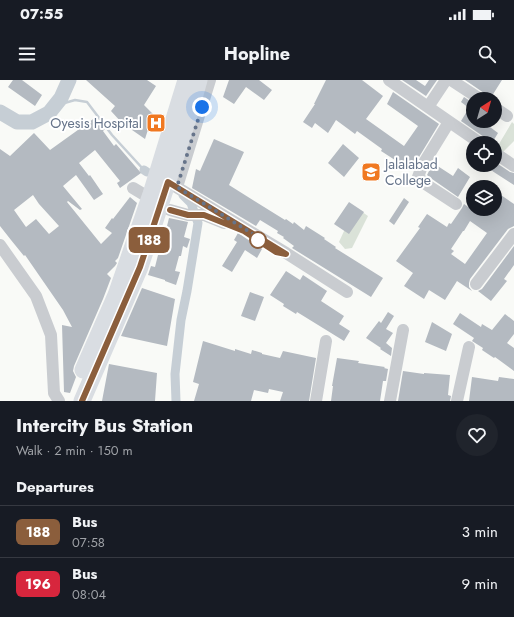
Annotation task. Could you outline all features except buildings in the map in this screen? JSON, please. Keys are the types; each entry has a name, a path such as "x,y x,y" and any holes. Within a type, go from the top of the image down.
{"highway":[{"path":"70,401 116,295 151,194 186,80"},
{"path":"82,401 140,267 172,184 199,80"}],"street":[{"path":"210,80 172,184 347,292"},
{"path":"389,80 470,136"},
{"path":"428,107 446,80"},
{"path":"451,80 469,92"},
{"path":"502,113 507,116"},
{"path":"449,122 422,166 418,177 427,185 456,204"},
{"path":"502,158 514,166"},
{"path":"170,210 188,215 204,215 244,231 276,252 286,254"},
{"path":"476,284 514,234"},
{"path":"0,245 36,296 51,335 54,393 59,401"},
{"path":"390,401 403,330"},
{"path":"316,401 326,341"},
{"path":"457,401 469,347"}],"shaded area":[{"path":"512,122 514,124 514,141 502,153 502,139"},
{"path":"355,207 368,216 352,248 345,249 339,242"}],"waterway":[{"path":"0,112 17,122 32,122 49,113 61,98 69,80"},
{"path":"54,106 75,100 87,102 112,135 144,170"},
{"path":"176,401 175,374 181,320 198,223 191,203 183,195"}],"bus line":[{"name":"188","path":"82,401 140,267 168,182 286,254 276,252 244,231 204,215 188,215 170,210"}],"place":[{"name":"Oyesis Hospital","path":"156,123"},
{"name":"Jalalabad College","path":"371,172"}],"route":[{"path":"202,107 177,187 258,237 258,240"}]}
